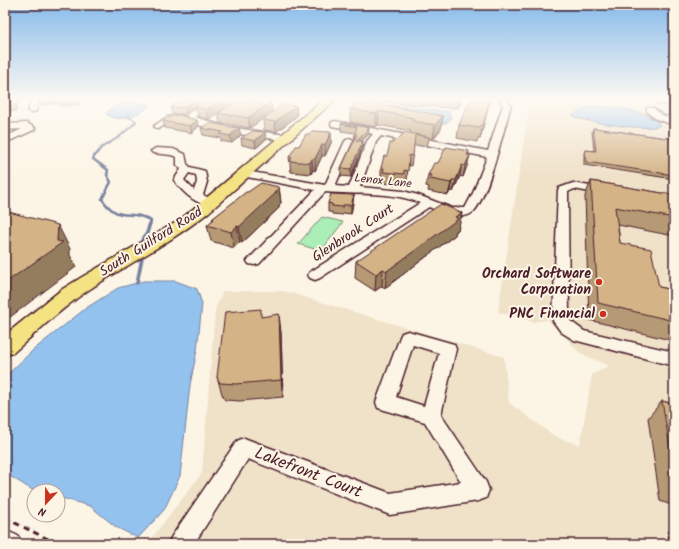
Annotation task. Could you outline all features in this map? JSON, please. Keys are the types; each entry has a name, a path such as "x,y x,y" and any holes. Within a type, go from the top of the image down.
{"main road":[{"name":"South Guilford Road","path":"5,347 83,284 171,233 205,200 246,174 301,126"}],"street":[{"path":"5,127 27,126 31,128 5,140"},
{"path":"197,133 207,126"},
{"path":"211,126 252,134 287,138"},
{"path":"243,140 262,126"},
{"path":"343,126 492,155"},
{"name":"Lenox Lane","path":"246,174 326,189 407,196 458,212 467,211 470,209 476,198 501,126"},
{"path":"353,191 372,141 379,133"},
{"path":"254,261 326,189 350,141"},
{"path":"156,151 178,153 182,156 182,165 186,169 200,173 205,200"},
{"path":"186,169 179,180 186,189 205,200"},
{"path":"616,193 573,186 563,190 561,321 570,331 580,336 674,359"},
{"name":"Glenbrook Court","path":"315,275 428,203"},
{"name":"Lakefront Court","path":"180,544 244,448 390,504 478,490 431,416"},
{"path":"5,542 10,544"}],"path":[{"path":"5,518 58,544"}],"shaded area":[{"path":"526,126 674,126 674,544 147,544 202,473 215,310 223,291 284,291 504,357 509,403 556,437 580,445 592,375 609,366 580,353 548,320 533,322 498,312"}],"green space":[{"path":"322,217 343,222 321,251 298,244"}],"water":[{"path":"615,126 658,126 654,127"},
{"path":"144,281 176,281 197,289 202,304 197,350 190,385 180,476 164,510 138,538 116,527 90,506 66,499 66,483 26,483 26,486 5,473 5,377 32,351 86,308 118,288"}],"building":[{"path":"205,126 225,126 239,128 230,136 220,134 223,132 201,128"},
{"path":"350,126 369,128 356,141 363,141 351,169 341,168 357,135 355,132 357,127"},
{"path":"463,126 480,126 480,128"},
{"path":"593,128 674,139 674,175 586,162 585,150 596,151"},
{"path":"253,131 265,132 255,141 241,138"},
{"path":"312,131 331,132 325,145 322,145 315,159 312,159 310,163 290,161 292,157 289,157 296,146 299,146 306,134 310,134"},
{"path":"405,132 429,137 415,135 413,156 409,155 408,171 404,170 404,174 383,172 384,168 381,168 384,156 387,156 390,143 393,143 393,140 397,140"},
{"path":"446,147 469,151 467,155 470,155 465,166 462,165 456,180 452,180 451,183 430,179 432,175 428,175 434,163 438,163"},
{"path":"591,181 674,195 674,218 615,207 620,243 651,249 659,287 674,290 674,321 598,303"},
{"path":"261,183 279,187 275,192 277,192 239,227 237,226 231,232 207,225 214,219 212,219 246,192"},
{"path":"331,194 354,195 351,205 343,205 343,207 332,206 332,204 328,203"},
{"path":"441,204 462,213 455,217 458,219 387,271 383,269 376,274 356,261"},
{"path":"5,211 58,225 57,241 63,242 5,283"},
{"path":"261,309 261,317 279,314 281,380 236,384 220,383 217,377 225,312"},
{"path":"662,401 674,404 674,470"}],"waterway":[{"path":"95,156 101,148 119,137 132,126"},
{"path":"95,155 93,159 108,170 107,175 111,182 102,199 108,207 120,214 144,217 151,221 150,224"},
{"path":"141,242 147,233 150,223"},
{"path":"137,283 142,258"}],"place":[{"name":"Orchard Software Corporation","path":"599,282"},
{"name":"PNC Financial","path":"603,314"}]}
